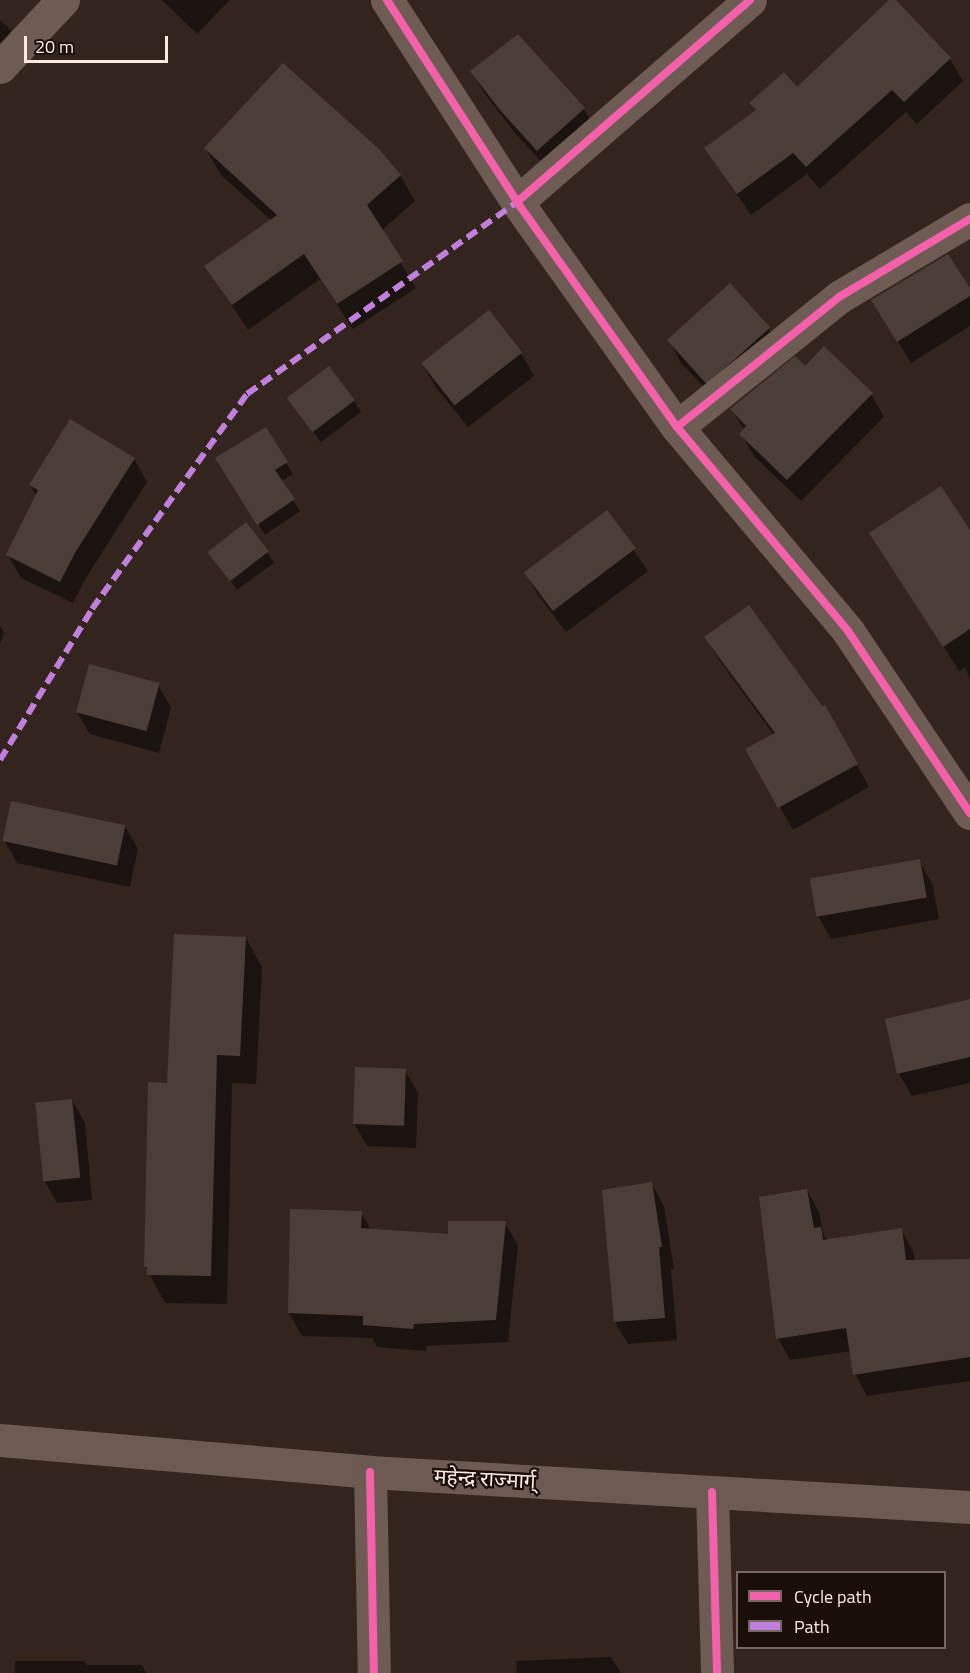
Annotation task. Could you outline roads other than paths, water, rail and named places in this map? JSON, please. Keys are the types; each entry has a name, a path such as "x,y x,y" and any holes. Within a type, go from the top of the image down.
{"highway":[{"name":"महेन्द्र राज्मार्ग्","path":"0,1440 370,1472 970,1507"}],"street":[{"path":"0,67 63,0"},
{"path":"387,0 517,202 677,427 848,631 970,813"},
{"path":"517,202 750,0"},
{"path":"677,427 839,297 970,219"},
{"path":"370,1472 374,1673"},
{"path":"712,1491 717,1673"}]}
